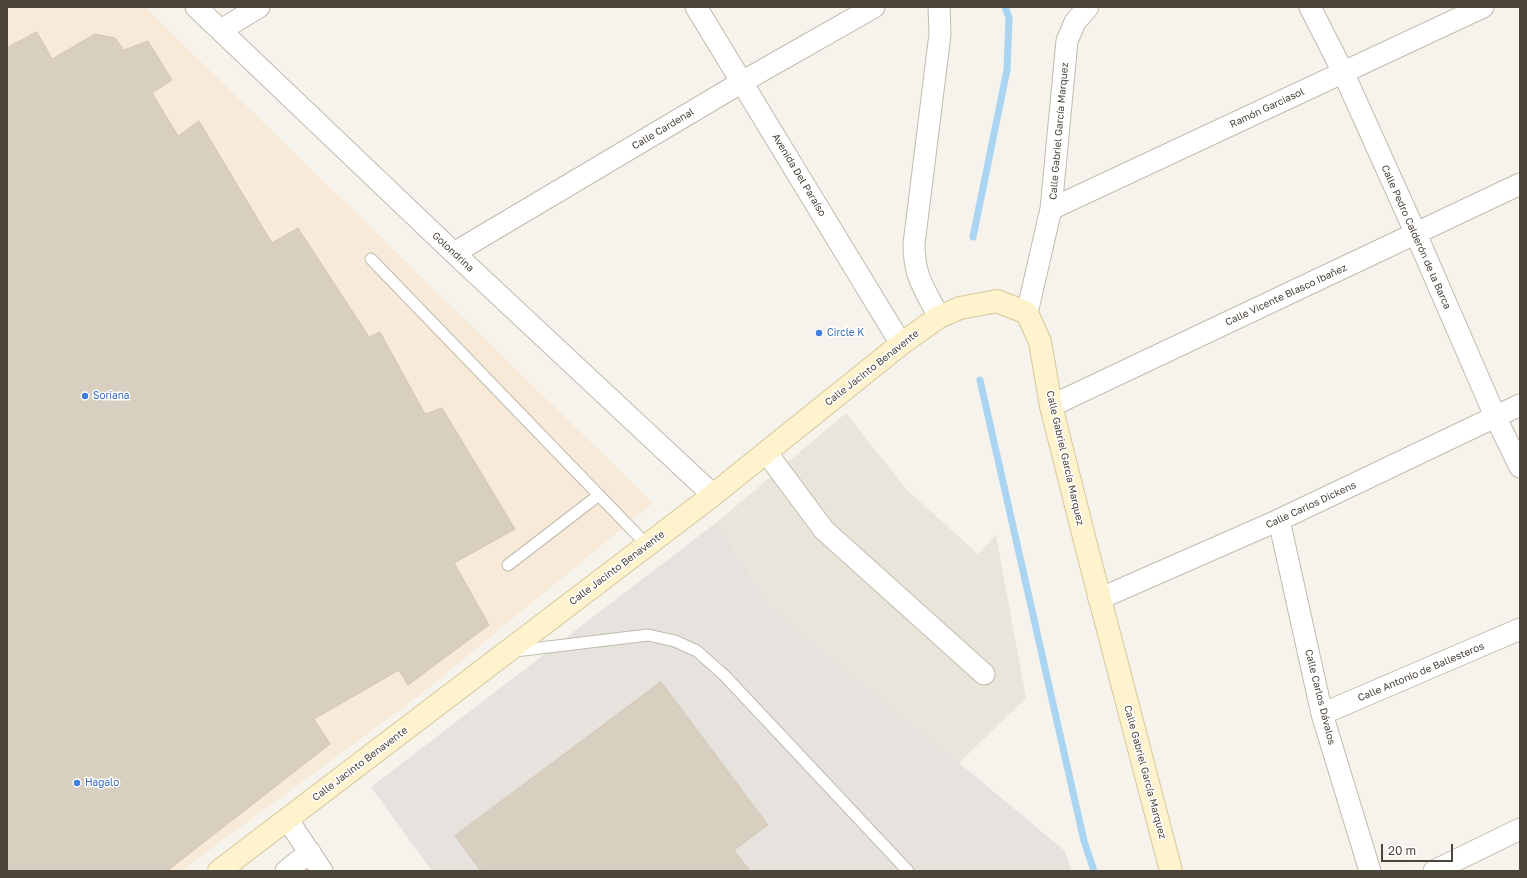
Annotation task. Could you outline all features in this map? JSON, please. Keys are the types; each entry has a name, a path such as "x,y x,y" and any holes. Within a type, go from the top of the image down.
{"street":[{"name":"Golondrina","path":"196,7 454,253 713,495"},
{"path":"221,30 259,7"},
{"name":"Avenida Del Paraíso","path":"696,7 901,344"},
{"name":"Calle Cardenal","path":"454,253 742,82 874,7"},
{"path":"939,7 940,34 914,244 914,264 919,279 939,316"},
{"name":"Calle Gabriel García Marquez","path":"1088,7 1075,22 1067,41 1052,209 1027,313 1040,342 1051,406 1099,599 1171,871"},
{"name":"Calle Pedro Calderón de la Barca","path":"1310,7 1343,72 1416,234 1495,416 1520,467"},
{"name":"Ramón Garciasol","path":"1052,209 1484,7"},
{"name":"Calle Vicente Blasco Ibañez","path":"1051,406 1520,184"},
{"name":"Calle Jacinto Benavente","path":"219,871 713,495 901,344 939,316 960,308 997,301 1027,313"},
{"name":"Calle Carlos Dickens","path":"1099,599 1279,520 1520,405"},
{"path":"766,452 824,530 984,674"},
{"name":"Calle Carlos Dávalos","path":"1279,520 1322,714 1370,871"},
{"name":"Calle Antonio de Ballesteros","path":"1322,714 1520,630"},
{"path":"287,818 322,871"},
{"path":"1434,871 1520,830"},
{"path":"286,871 310,852"}],"lane":[{"path":"371,259 648,545"},
{"path":"508,565 599,495"},
{"path":"506,652 648,635 675,641 697,651 725,676 908,871"}],"shaded area":[{"path":"7,7 145,7 653,503 420,695 181,871 7,871"},
{"path":"846,413 906,489 978,554 996,535 1026,698 959,763 768,604 717,522"},
{"path":"717,522 768,604 1065,851 1071,871 432,871 371,787"}],"building":[{"path":"37,32 52,59 95,34 115,38 124,50 148,41 172,80 152,93 178,136 199,121 272,243 298,228 369,337 380,332 425,414 442,408 515,529 454,563 489,625 408,685 399,670 314,719 330,744 167,871 7,871 7,48"},
{"path":"661,682 768,825 734,850 750,871 481,871 455,836"}],"waterway":[{"path":"973,237 1007,70 1009,18 1005,7"},
{"path":"980,380 1084,841 1094,871"}],"place":[{"name":"Circle K","path":"819,333"},
{"name":"Soriana","path":"85,396"},
{"name":"Hagalo","path":"77,783"}]}
